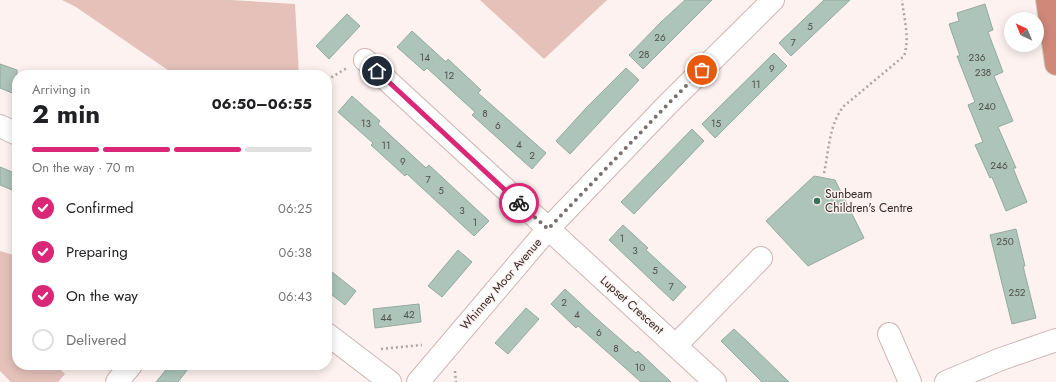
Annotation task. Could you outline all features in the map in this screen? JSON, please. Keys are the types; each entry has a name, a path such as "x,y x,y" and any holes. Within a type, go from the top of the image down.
{"highway":[{"path":"1047,0 1056,64"}],"street":[{"name":"Whinney Moor Avenue","path":"418,382 548,229 668,104 773,0"},
{"name":"Lupset Crescent","path":"366,60 715,382"},
{"path":"0,126 12,132"},
{"path":"676,345 761,258"},
{"path":"889,334 910,382"},
{"path":"332,338 390,382"},
{"path":"946,382 1000,359 1056,340"},
{"path":"117,382 127,370"}],"path":[{"path":"824,172 834,125 838,114 844,106 904,56 907,47 907,34 902,0"},
{"path":"350,353 452,342 456,382"}],"shaded area":[{"path":"62,0 231,0 295,4 299,70 168,70 76,7"},
{"path":"480,0 607,0 544,59"},
{"path":"0,251 12,255 12,370 61,370 65,374 58,382 11,382 0,371"}],"building":[{"path":"685,0 712,0 643,69 629,55"},
{"path":"824,0 850,0 791,56 779,43"},
{"path":"985,4 993,30 988,32 1003,72 994,76 1013,121 998,127 1016,168 1013,168 1027,202 1006,211 992,177 990,178 975,145 983,142 968,105 975,102 957,56 960,56 949,24 959,21 957,13"},
{"path":"347,14 360,26 329,59 316,46"},
{"path":"412,31 446,62 448,59 481,90 478,93 546,153 532,169 472,115 475,112 427,68 424,71 397,47"},
{"path":"774,53 787,66 715,138 702,124"},
{"path":"0,64 17,70 12,70 12,93 0,88"},
{"path":"626,68 639,80 570,154 556,141"},
{"path":"352,96 380,121 378,124 426,168 429,165 489,221 474,236 407,174 405,176 371,145 373,143 338,112"},
{"path":"692,129 704,141 634,214 621,202"},
{"path":"0,167 12,172 12,190 0,185"},
{"name":"Sunbeam Children's Centre","path":"814,176 835,180 864,238 808,266 766,221"},
{"path":"623,225 648,248 646,250 686,287 673,301 609,240"},
{"path":"1016,229 1025,266 1023,266 1036,318 1012,324 990,235"},
{"path":"458,250 472,262 442,297 428,286"},
{"path":"332,272 356,291 345,305 332,295"},
{"path":"565,289 636,353 638,351 671,382 641,382 578,326 576,328 551,304"},
{"path":"419,304 421,322 375,328 373,309"},
{"path":"526,308 539,319 508,354 495,343"},
{"path":"734,329 789,382 762,382 721,341"},
{"path":"166,370 187,370 178,382 156,382"}],"way so far":[{"path":"519,203 548,229 702,70"}],"place":[{"name":"Sunbeam Children's Centre","path":"817,201"}],"route":[{"path":"377,71 519,203"}]}
